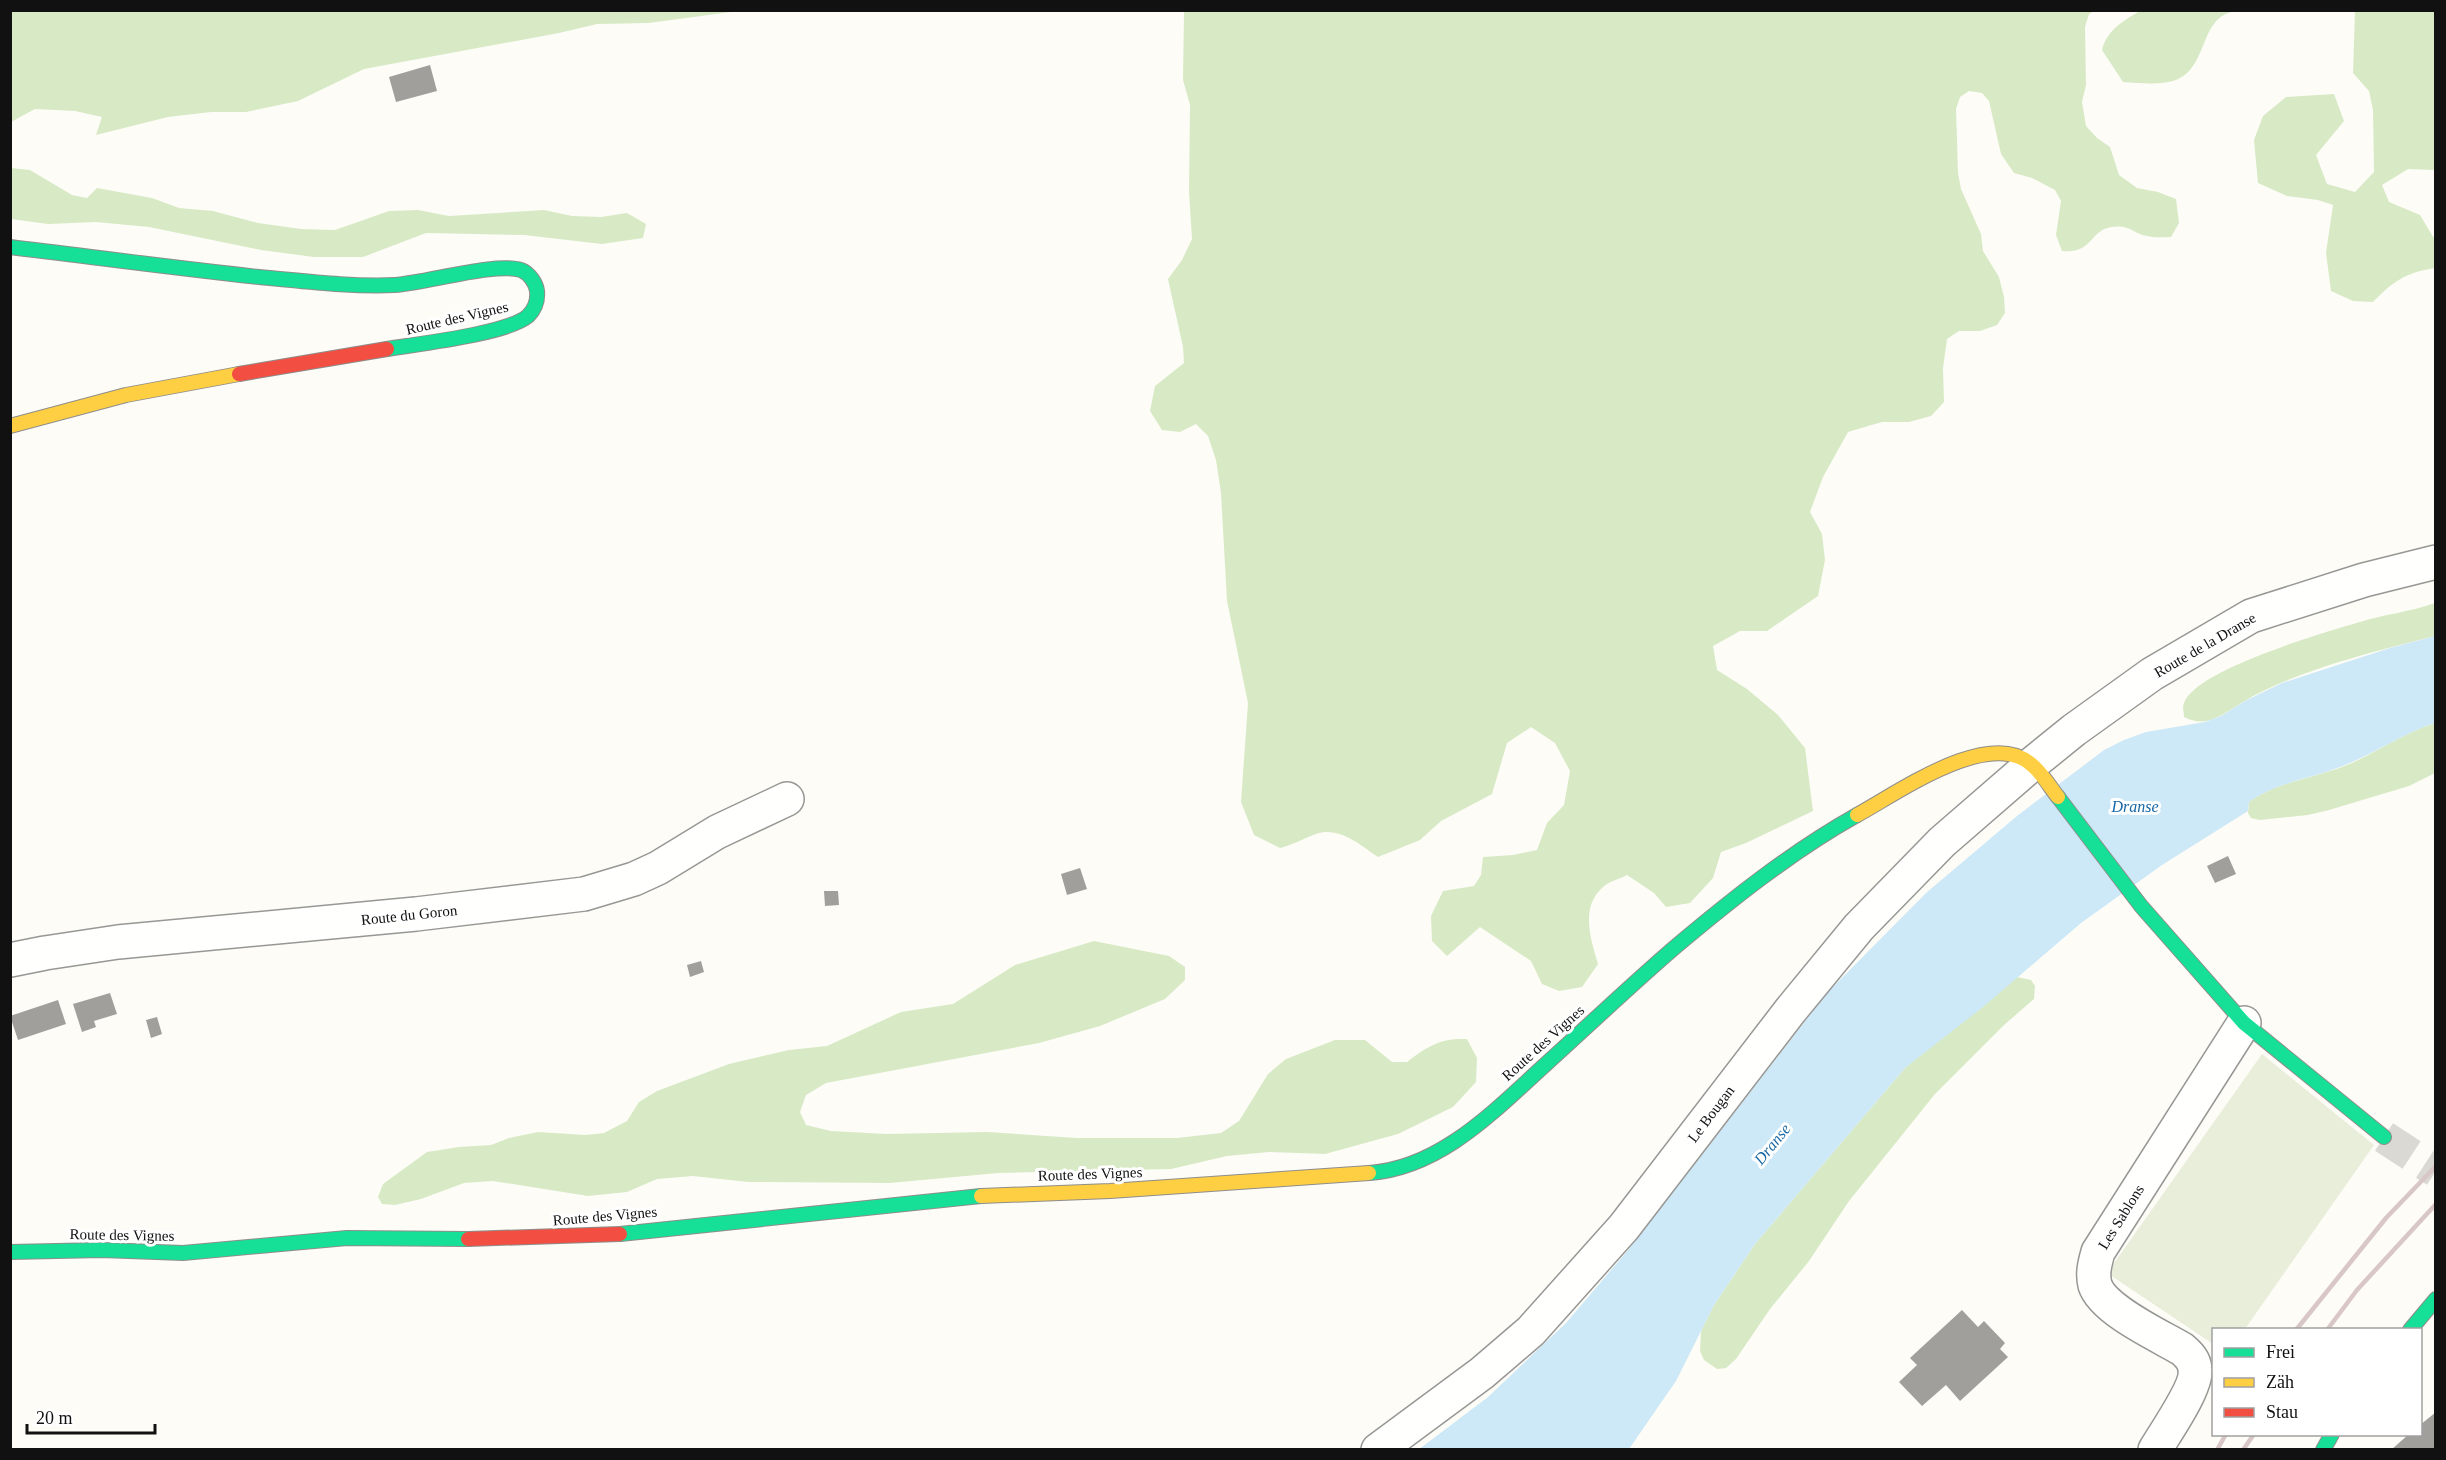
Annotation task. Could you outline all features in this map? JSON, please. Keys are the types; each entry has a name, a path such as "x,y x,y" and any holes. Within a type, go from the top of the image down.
{"street":[{"name":"Route des Vignes","path":"10,247 240,275 372,284 428,283 494,269 514,268 529,275 534,282 537,298 535,306 526,317 507,327 140,392 10,426"},
{"name":"Route de la Dranse","path":"2040,774 2083,723 2152,674 2251,616 2364,580 2436,562"},
{"name":"Route des Vignes","path":"10,1252 102,1250 183,1253 347,1238 497,1239 598,1235 979,1196 1110,1191 1339,1177 1396,1170 1417,1163 1452,1144 1493,1112 1674,948 1788,858 1826,833 1930,775 1980,754 2006,753 2017,756 2040,774"},
{"path":"2040,774 2141,906 2244,1023 2384,1137"},
{"name":"Le Bougan","path":"1378,1449 1482,1373 1531,1331 1624,1227 1790,1011 1859,927 1942,842 2040,774"},
{"name":"Route du Goron","path":"10,960 118,942 356,920 584,894 634,879 658,868 717,832 787,799"},
{"name":"Les Sablons","path":"2155,1449 2188,1396 2196,1371 2192,1358 2182,1349 2101,1297 2095,1285 2093,1270 2098,1252 2244,1023"},
{"path":"2411,1328 2436,1299"},
{"path":"2323,1449 2331,1436"}],"green space":[{"path":"11,10 738,11 649,23 597,24 364,69 298,101 246,112 211,112 168,117 96,135 102,117 75,111 35,109 11,122"},
{"path":"1184,11 2094,11 2089,14 2085,27 2086,85 2082,102 2086,126 2110,147 2119,175 2137,188 2158,192 2176,199 2179,223 2171,237 2150,237 2117,226 2104,229 2080,249 2062,251 2056,235 2061,201 2055,190 2032,178 2014,173 2001,154 1989,101 1982,93 1969,91 1960,97 1956,109 1958,173 1961,189 1981,234 1983,251 1999,277 2005,313 1997,325 1980,331 1959,331 1947,339 1943,368 1944,402 1931,416 1909,422 1882,422 1848,432 1823,477 1810,512 1822,534 1825,560 1818,596 1767,631 1740,631 1713,646 1717,670 1747,689 1778,715 1805,748 1813,811 1746,843 1721,852 1713,878 1690,903 1666,907 1654,893 1627,875 1604,886 1595,896 1589,915 1590,935 1598,964 1582,987 1559,991 1542,984 1531,961 1480,927 1447,956 1432,941 1431,916 1443,891 1474,886 1481,875 1483,857 1513,855 1537,850 1547,823 1564,805 1570,771 1555,743 1531,727 1507,743 1492,794 1441,821 1420,840 1378,857 1357,842 1333,833 1316,834 1280,848 1254,835 1241,802 1248,703 1227,601 1221,493 1216,460 1208,436 1196,424 1180,432 1162,430 1150,411 1155,386 1184,363 1183,347 1168,279 1182,260 1192,239 1189,192 1190,105 1183,80"},
{"path":"2140,11 2236,11 2224,15 2216,22 2195,63 2178,79 2158,83 2123,82 2102,50 2112,32 2122,22"},
{"path":"2355,11 2435,11 2435,170 2408,169 2382,185 2389,202 2420,215 2435,240 2435,268 2416,272 2401,279 2373,302 2353,301 2331,291 2326,253 2333,205 2318,200 2287,196 2258,183 2254,140 2263,116 2286,97 2334,94 2344,121 2316,155 2327,184 2355,192 2374,172 2373,110 2369,91 2353,73"},
{"path":"11,168 30,170 72,195 87,198 97,188 152,198 179,208 213,211 258,223 301,229 335,230 389,211 418,210 449,216 544,210 572,216 601,217 627,213 646,224 643,238 602,244 524,235 426,233 363,257 314,257 261,250 149,227 96,222 48,224 11,219"},
{"path":"2435,603 2435,636 2311,671 2263,691 2208,721 2184,717 2183,705 2193,690 2235,666 2319,634"},
{"path":"2435,723 2435,773 2409,786 2308,815 2260,820 2251,818 2248,813 2249,802 2273,789 2352,763 2403,736"},
{"path":"1094,941 1169,956 1185,967 1185,980 1165,999 1100,1026 1039,1043 826,1083 806,1095 800,1112 806,1125 831,1131 886,1134 987,1132 1077,1138 1177,1138 1221,1133 1239,1121 1268,1074 1286,1059 1335,1040 1365,1040 1392,1062 1407,1062 1435,1044 1467,1039 1477,1058 1476,1082 1453,1107 1398,1134 1325,1154 1269,1152 1227,1156 1171,1169 998,1173 890,1183 748,1182 693,1176 657,1179 627,1192 588,1196 493,1181 464,1183 421,1199 395,1205 382,1204 378,1197 383,1184 427,1152 491,1145 509,1138 538,1132 586,1135 604,1133 627,1121 639,1102 657,1091 729,1064 789,1050 827,1046 901,1012 953,1004 1015,965"},
{"path":"2017,977 2031,980 2035,986 2034,999 2004,1025 1935,1094 1849,1201 1809,1261 1770,1309 1736,1359 1726,1368 1717,1369 1704,1360 1700,1351 1701,1331 1714,1305 1755,1244 1905,1068"},
{"path":"2262,1054 2374,1145 2246,1328 2212,1328 2212,1343 2107,1273"}],"water":[{"name":"Dranse","path":"2435,636 2435,723 2352,762 2273,789 2249,802 2248,811 2162,865 2081,923 1983,1007 1905,1068 1755,1244 1714,1305 1676,1381 1629,1449 1418,1450 1488,1397 1566,1323 1629,1249 1827,993 1926,893 2017,816 2104,750 2124,740 2146,732 2205,722 2221,716 2282,683"}],"building":[{"path":"430,65 437,91 396,102 389,77"},
{"path":"2228,856 2236,874 2215,883 2207,866"},
{"path":"1080,868 1087,889 1067,895 1061,874"},
{"path":"824,891 838,891 839,905 825,906"},
{"path":"701,961 704,972 690,977 687,965"},
{"path":"110,993 117,1014 94,1021 96,1027 82,1032 73,1004"},
{"path":"58,1000 66,1024 18,1040 10,1016"},
{"path":"157,1017 162,1034 151,1038 146,1020"},
{"path":"1962,1310 1978,1327 1984,1321 2005,1343 2000,1349 2008,1357 1960,1401 1946,1385 1922,1406 1899,1382 1917,1365 1910,1358"},
{"path":"2436,1412 2436,1450 2391,1450 2407,1436 2422,1436 2422,1423"}],"tunnel":[{"path":"2384,1137 2436,1171"}],"railway":[{"path":"2298,1328 2386,1218 2436,1166"},
{"path":"2328,1328 2357,1290 2436,1204"},
{"path":"2217,1450 2225,1436"},
{"path":"2243,1450 2253,1436"}],"traffic: fast":[{"path":"10,247 259,277 361,285 395,285 510,268 524,271 535,285 537,294 534,307 528,316 517,322 482,333 387,349"},
{"path":"2058,797 2141,906 2244,1023 2384,1137"},
{"path":"1369,1173 1395,1169 1420,1160 1465,1134 1507,1100 1641,977 1717,912 1785,861 1857,815"},
{"path":"620,1234 981,1196"},
{"path":"10,1252 102,1250 183,1253 347,1238 468,1239"},
{"path":"2412,1328 2436,1299"},
{"path":"2323,1450 2331,1436"}],"traffic: slow":[{"path":"10,426 126,395 239,374"},
{"path":"1857,815 1943,768 1968,758 1992,753 2014,755 2032,765 2058,797"},
{"path":"981,1196 1110,1191 1369,1173"}],"traffic: jam":[{"path":"239,374 387,349"},
{"path":"468,1239 620,1234"}]}
